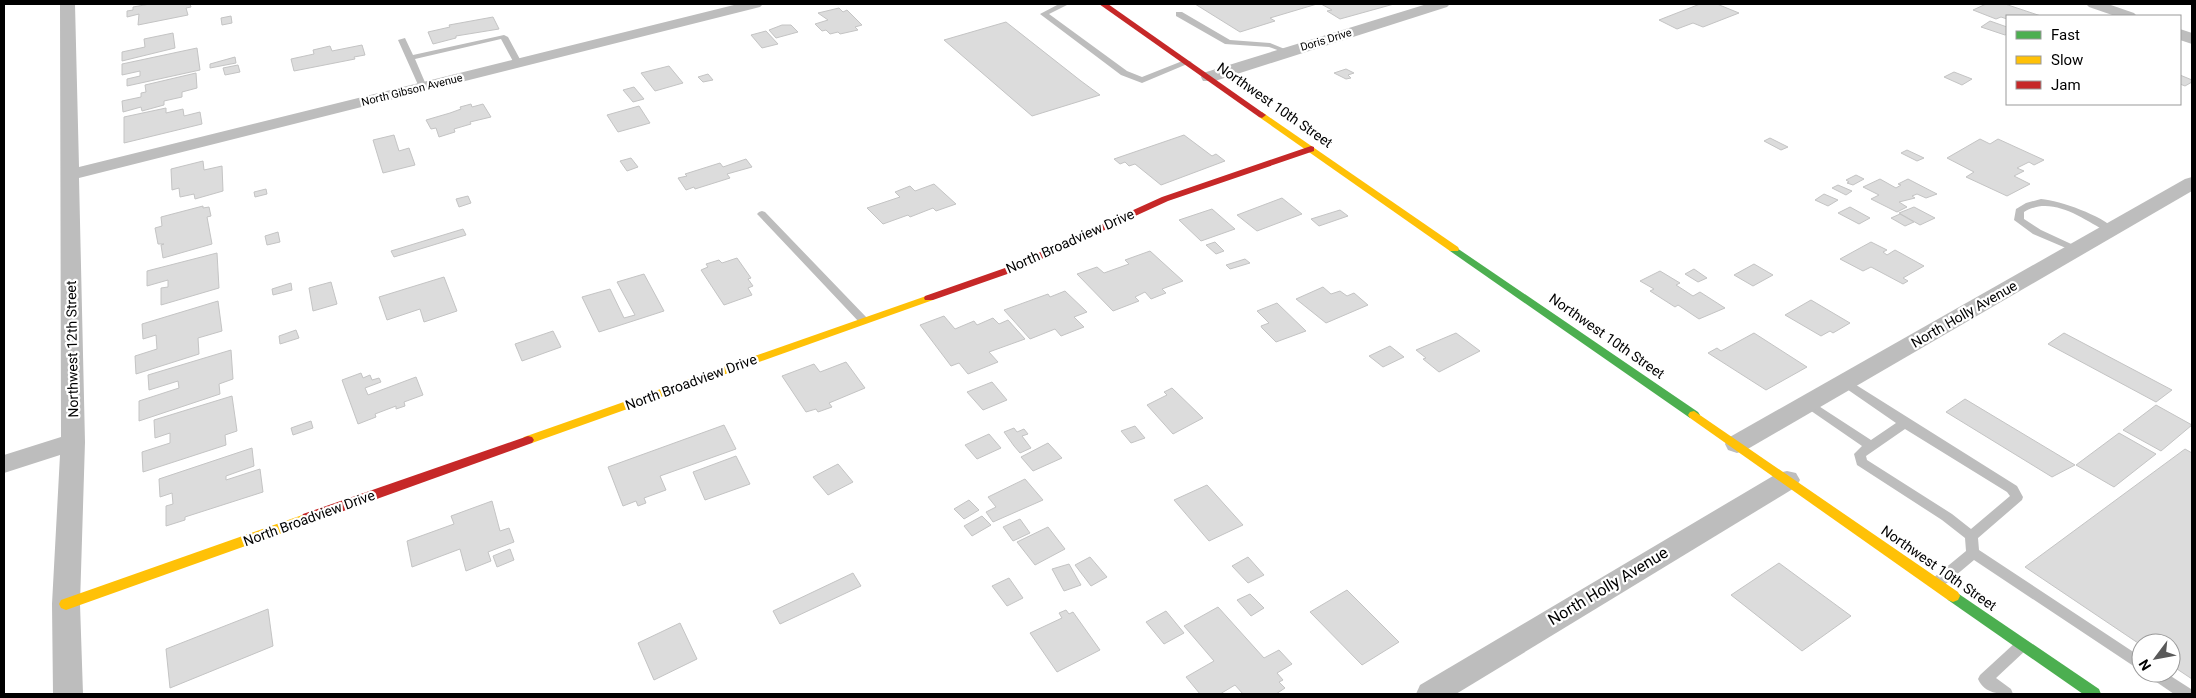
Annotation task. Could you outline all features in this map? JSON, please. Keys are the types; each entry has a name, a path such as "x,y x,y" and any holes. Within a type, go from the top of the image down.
{"main road":[{"name":"Northwest 10th Street","path":"1103,4 2094,694"},
{"name":"North Broadview Drive","path":"66,604 1009,270 1165,199 1311,149"}],"street":[{"name":"Northwest 12th Street","path":"67,4 73,442 66,604 68,694"},
{"name":"North Gibson Avenue","path":"69,176 755,4"},
{"name":"Doris Drive","path":"1209,77 1442,4"},
{"path":"2094,4 2126,15"},
{"name":"North Holly Avenue","path":"1737,444 2192,183"},
{"path":"4,464 73,442"},
{"name":"North Holly Avenue","path":"1431,694 1787,480"}],"lane":[{"path":"1065,4 1044,14 1124,73 1142,80 1188,62"},
{"path":"1179,14 1228,42 1242,45 1270,46 1288,52"},
{"path":"410,58 504,37 518,63"},
{"path":"402,40 423,87"},
{"path":"2077,249 2031,228 2019,220 2018,211 2027,204 2045,201 2081,215 2111,230"},
{"path":"762,214 864,321"},
{"path":"1845,382 1906,423 2012,488 2017,497 1970,536"},
{"path":"1807,404 1871,446"},
{"path":"1906,423 1860,454 1862,462 1947,517 1970,536 1973,553 2131,658"},
{"path":"1936,584 1973,553"},
{"path":"2006,694 1985,679 2023,645"},
{"path":"2169,683 2186,694"}],"building":[{"path":"150,4 190,4 191,7 186,8 188,15 138,25 139,14 127,17 127,11 133,10 133,7"},
{"path":"1195,4 1317,4 1270,18 1275,21 1240,32"},
{"path":"1321,4 1394,4 1340,19 1327,11 1332,10"},
{"path":"1700,4 1717,4 1739,13 1703,27 1693,23 1677,29 1659,20"},
{"path":"1986,4 2005,4 2038,15 2006,15 2006,19 2001,17 1996,19 1973,10"},
{"path":"839,8 843,12 847,10 862,25 855,27 858,30 830,34 826,30 822,31 815,24 828,20 818,13"},
{"path":"231,16 232,23 222,25 221,18"},
{"path":"493,17 499,29 456,36 456,38 433,44 428,32 450,27 449,25"},
{"path":"1990,21 2006,27 2006,34 2005,35 1981,27"},
{"path":"1006,22 1100,95 1032,116 944,40"},
{"path":"782,25 791,25 798,32 776,38 769,30"},
{"path":"766,31 778,44 762,48 751,35"},
{"path":"173,33 175,48 122,61 122,52 145,47 144,39"},
{"path":"362,45 365,55 354,57 355,59 294,71 291,59 314,54 313,50 330,46 332,51"},
{"path":"197,48 200,70 127,86 127,79 140,76 140,71 122,75 122,64"},
{"path":"235,57 236,63 210,68 210,64"},
{"path":"238,65 240,72 225,75 223,68"},
{"path":"669,66 683,83 655,91 641,73"},
{"path":"1346,69 1354,73 1348,75 1351,78 1346,79 1334,73"},
{"path":"1954,72 1972,79 1962,85 1944,77"},
{"path":"196,73 197,88 182,92 182,97 164,101 164,105 142,111 141,107 123,112 122,101 141,97 141,93 146,92 145,85"},
{"path":"708,74 713,80 703,82 698,77"},
{"path":"2181,75 2192,80 2192,82 2185,86 2181,84"},
{"path":"634,87 644,99 633,102 623,90"},
{"path":"471,104 472,107 483,104 491,117 470,122 471,124 454,129 455,132 439,137 436,128 431,129 426,120 450,113 461,109 460,107"},
{"path":"639,106 650,123 618,132 607,115"},
{"path":"166,108 166,113 183,109 184,116 200,112 202,124 124,143 124,117"},
{"path":"394,135 399,151 409,148 415,165 383,173 373,140"},
{"path":"1184,135 1212,156 1216,154 1225,161 1161,185 1135,164 1129,166 1125,162 1120,164 1114,159"},
{"path":"1770,138 1788,147 1781,150 1764,141"},
{"path":"1980,139 1990,144 1998,139 2044,160 2034,165 2029,162 2017,168 2024,171 2014,176 2030,184 2007,196 1966,177 1974,172 1947,158"},
{"path":"1907,150 1924,158 1917,161 1901,153"},
{"path":"631,158 638,167 627,171 620,161"},
{"path":"746,159 752,167 727,174 730,178 695,189 694,187 686,190 678,178 720,163 723,167"},
{"path":"203,161 204,170 222,166 223,191 195,199 194,194 180,197 179,188 172,190 171,169"},
{"path":"1856,175 1864,179 1853,185 1847,183 1849,182 1846,180"},
{"path":"1880,179 1896,188 1901,185 1898,184 1908,179 1937,194 1926,198 1917,194 1912,196 1915,198 1899,202 1907,207 1897,212 1871,199 1879,195 1863,187"},
{"path":"934,184 956,204 936,211 933,208 910,217 908,215 883,224 867,208 900,197 895,192 910,186 915,191"},
{"path":"1838,185 1852,191 1846,195 1832,188"},
{"path":"266,189 267,194 255,197 254,192"},
{"path":"1824,194 1838,200 1828,206 1815,200"},
{"path":"468,196 471,203 459,207 456,199"},
{"path":"1282,198 1302,214 1257,231 1237,215"},
{"path":"203,206 203,208 209,207 211,216 207,217 212,244 163,258 161,245 164,244 158,244 155,228 162,226 161,217"},
{"path":"1850,207 1870,218 1859,224 1838,213"},
{"path":"1914,207 1935,218 1920,225 1899,213"},
{"path":"1212,209 1235,229 1201,241 1179,220"},
{"path":"1340,210 1348,216 1319,226 1311,219"},
{"path":"1900,214 1914,222 1905,226 1891,218"},
{"path":"463,229 466,235 394,257 391,251"},
{"path":"278,232 280,242 267,245 265,236"},
{"path":"1215,242 1224,251 1216,254 1206,245"},
{"path":"1871,242 1887,250 1883,252 1887,255 1895,250 1924,266 1903,278 1908,281 1903,284 1871,267 1863,271 1840,259"},
{"path":"1150,251 1183,281 1162,289 1166,293 1151,299 1145,292 1135,297 1139,301 1113,311 1077,274 1097,267 1104,273 1129,264 1125,260"},
{"path":"217,253 219,288 161,305 161,288 168,287 168,280 147,286 147,271"},
{"path":"737,258 751,278 748,279 753,286 748,288 752,295 724,305 701,270 708,267 706,264 719,260 722,263"},
{"path":"1245,259 1250,263 1230,269 1226,265"},
{"path":"1754,264 1773,275 1753,286 1734,275"},
{"path":"1694,269 1707,278 1698,282 1685,274"},
{"path":"1660,271 1680,283 1676,285 1693,296 1700,292 1725,308 1699,319 1678,305 1675,307 1650,291 1654,289 1640,281"},
{"path":"644,274 664,311 599,332 582,297 610,289 624,318 635,315 617,282"},
{"path":"444,277 457,311 424,322 420,309 387,320 379,297"},
{"path":"331,282 337,304 313,311 309,288"},
{"path":"291,283 292,290 273,295 272,289"},
{"path":"1323,287 1331,294 1340,291 1347,296 1354,293 1368,305 1326,323 1296,299"},
{"path":"1065,291 1087,312 1074,317 1084,327 1061,336 1055,329 1030,339 1004,310 1048,294 1050,297"},
{"path":"1811,300 1850,323 1833,333 1830,331 1821,336 1785,315"},
{"path":"218,301 222,331 198,338 199,354 136,374 135,356 157,349 156,335 143,339 142,324"},
{"path":"1277,303 1306,331 1276,342 1262,328 1261,326 1269,323 1257,311"},
{"path":"944,316 955,329 974,321 977,325 993,318 999,324 1008,320 1025,339 989,352 998,362 968,374 959,363 951,366 920,325"},
{"path":"296,330 299,338 280,344 279,336"},
{"path":"553,331 561,347 522,361 515,344"},
{"path":"1456,333 1480,351 1439,372 1423,359 1426,358 1416,350"},
{"path":"1754,333 1807,367 1766,390 1708,353 1717,348 1721,351"},
{"path":"2064,333 2172,390 2156,402 2048,344"},
{"path":"1390,346 1404,357 1383,367 1369,356"},
{"path":"231,350 233,379 219,384 220,394 139,421 139,401 179,388 178,381 149,390 148,375"},
{"path":"846,362 865,388 829,403 832,407 818,412 816,409 806,412 782,376 814,364 820,372"},
{"path":"361,373 363,378 370,375 372,380 379,378 381,382 365,388 368,395 416,377 423,395 404,402 405,406 396,409 396,406 375,414 376,417 358,424 342,380"},
{"path":"992,382 1007,400 983,410 967,392"},
{"path":"1172,388 1203,418 1173,434 1147,405 1167,395 1164,392"},
{"path":"232,396 237,431 225,435 226,445 143,472 142,452 170,443 170,433 155,438 154,420"},
{"path":"1965,399 2075,465 2052,477 1946,412"},
{"path":"2156,405 2192,425 2161,451 2123,430"},
{"path":"311,421 313,428 293,435 291,428"},
{"path":"724,425 736,449 660,476 666,490 644,498 646,503 638,506 636,501 623,506 608,467"},
{"path":"1135,426 1145,438 1131,443 1121,431"},
{"path":"1014,428 1017,432 1024,429 1028,434 1022,436 1031,448 1020,453 1014,446 1004,432"},
{"path":"2119,433 2156,454 2114,487 2076,465"},
{"path":"989,434 1001,448 977,459 965,445"},
{"path":"1048,443 1062,458 1033,471 1021,457"},
{"path":"252,448 254,466 226,476 226,480 260,469 263,492 185,517 185,520 166,526 166,506 173,504 172,493 160,497 159,479"},
{"path":"2185,449 2192,453 2192,679 2181,672 2181,633 2131,633 2131,638 2025,567"},
{"path":"736,456 750,484 705,500 693,472"},
{"path":"838,464 853,482 828,495 813,477"},
{"path":"1025,479 1043,500 993,522 986,512 996,507 988,497"},
{"path":"1207,485 1243,525 1209,541 1174,500"},
{"path":"969,500 979,510 964,519 954,509"},
{"path":"492,501 500,531 509,528 514,542 488,552 491,561 466,571 460,549 412,567 407,541 454,524 451,516"},
{"path":"982,516 991,525 972,536 964,526"},
{"path":"1020,519 1030,533 1013,541 1003,527"},
{"path":"1048,527 1065,549 1035,565 1017,542"},
{"path":"510,549 514,560 497,567 493,556"},
{"path":"1090,557 1107,577 1091,586 1075,565"},
{"path":"1248,557 1264,575 1248,583 1232,566"},
{"path":"1779,563 1851,616 1802,651 1731,595"},
{"path":"1069,564 1081,585 1064,591 1052,569"},
{"path":"853,573 861,586 780,624 773,611"},
{"path":"1009,578 1023,598 1007,606 992,586"},
{"path":"1347,590 1399,642 1362,665 1310,612"},
{"path":"1250,594 1264,608 1251,616 1237,600"},
{"path":"1218,607 1264,658 1279,650 1292,664 1277,673 1283,680 1279,682 1285,688 1276,694 1243,694 1235,685 1220,694 1200,694 1186,677 1214,661 1184,626"},
{"path":"268,609 273,646 170,688 166,649"},
{"path":"1066,610 1069,614 1073,612 1100,650 1057,672 1030,633 1062,618 1059,613"},
{"path":"1166,611 1184,633 1164,644 1146,622"},
{"path":"680,623 697,659 654,680 638,643"}],"traffic: fast":[{"path":"1454,249 1694,415"},
{"path":"1953,596 2094,694"}],"traffic: slow":[{"path":"1262,115 1454,249"},
{"path":"528,440 929,298"},
{"path":"1694,415 1953,596"},
{"path":"66,604 308,518"}],"traffic: jam":[{"path":"1103,4 1262,115"},
{"path":"929,298 1009,270 1165,199 1311,149"},
{"path":"308,518 528,440"}]}
